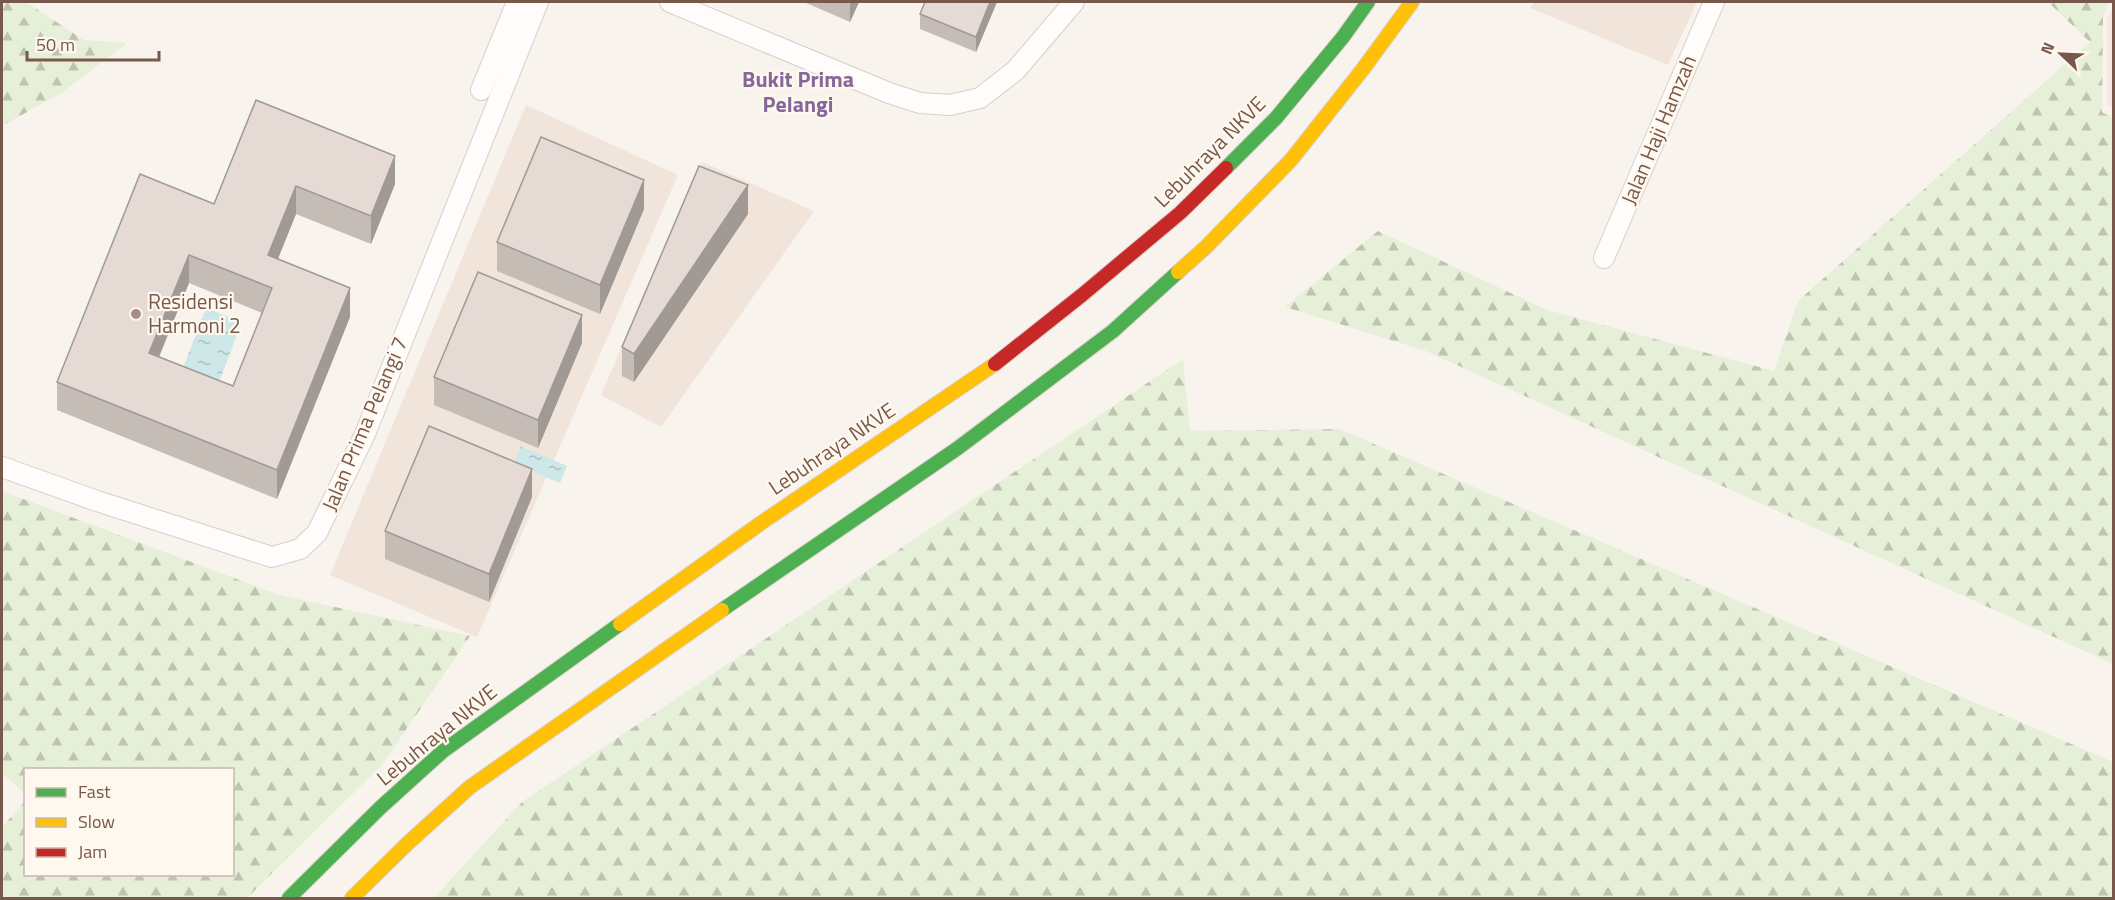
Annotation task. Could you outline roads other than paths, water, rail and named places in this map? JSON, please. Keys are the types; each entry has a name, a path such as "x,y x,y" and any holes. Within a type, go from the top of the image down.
{"highway":[{"name":"Lebuhraya NKVE","path":"289,898 381,807 443,751 761,523 1006,356 1082,295 1180,213 1276,118 1368,2"},
{"path":"352,898 470,787 799,556 958,448 1113,331 1206,247 1291,160 1412,2"}],"street":[{"path":"481,90 517,2"},
{"name":"Jalan Prima Pelangi 7","path":"2,467 97,501 272,557 300,549 317,533 365,434 538,2"},
{"path":"670,2 889,93 920,103 950,105 980,98 1015,71 1074,2"},
{"name":"Jalan Haji Hamzah","path":"1604,258 1714,2"}],"water":[{"path":"206,308 242,322 219,382 183,368"},
{"path":"521,446 567,466 560,483 514,464"}],"place":[{"name":"Residensi Harmoni 2","path":"136,314"}],"district":[{"name":"Bukit Prima Pelangi","path":"798,92"}]}
